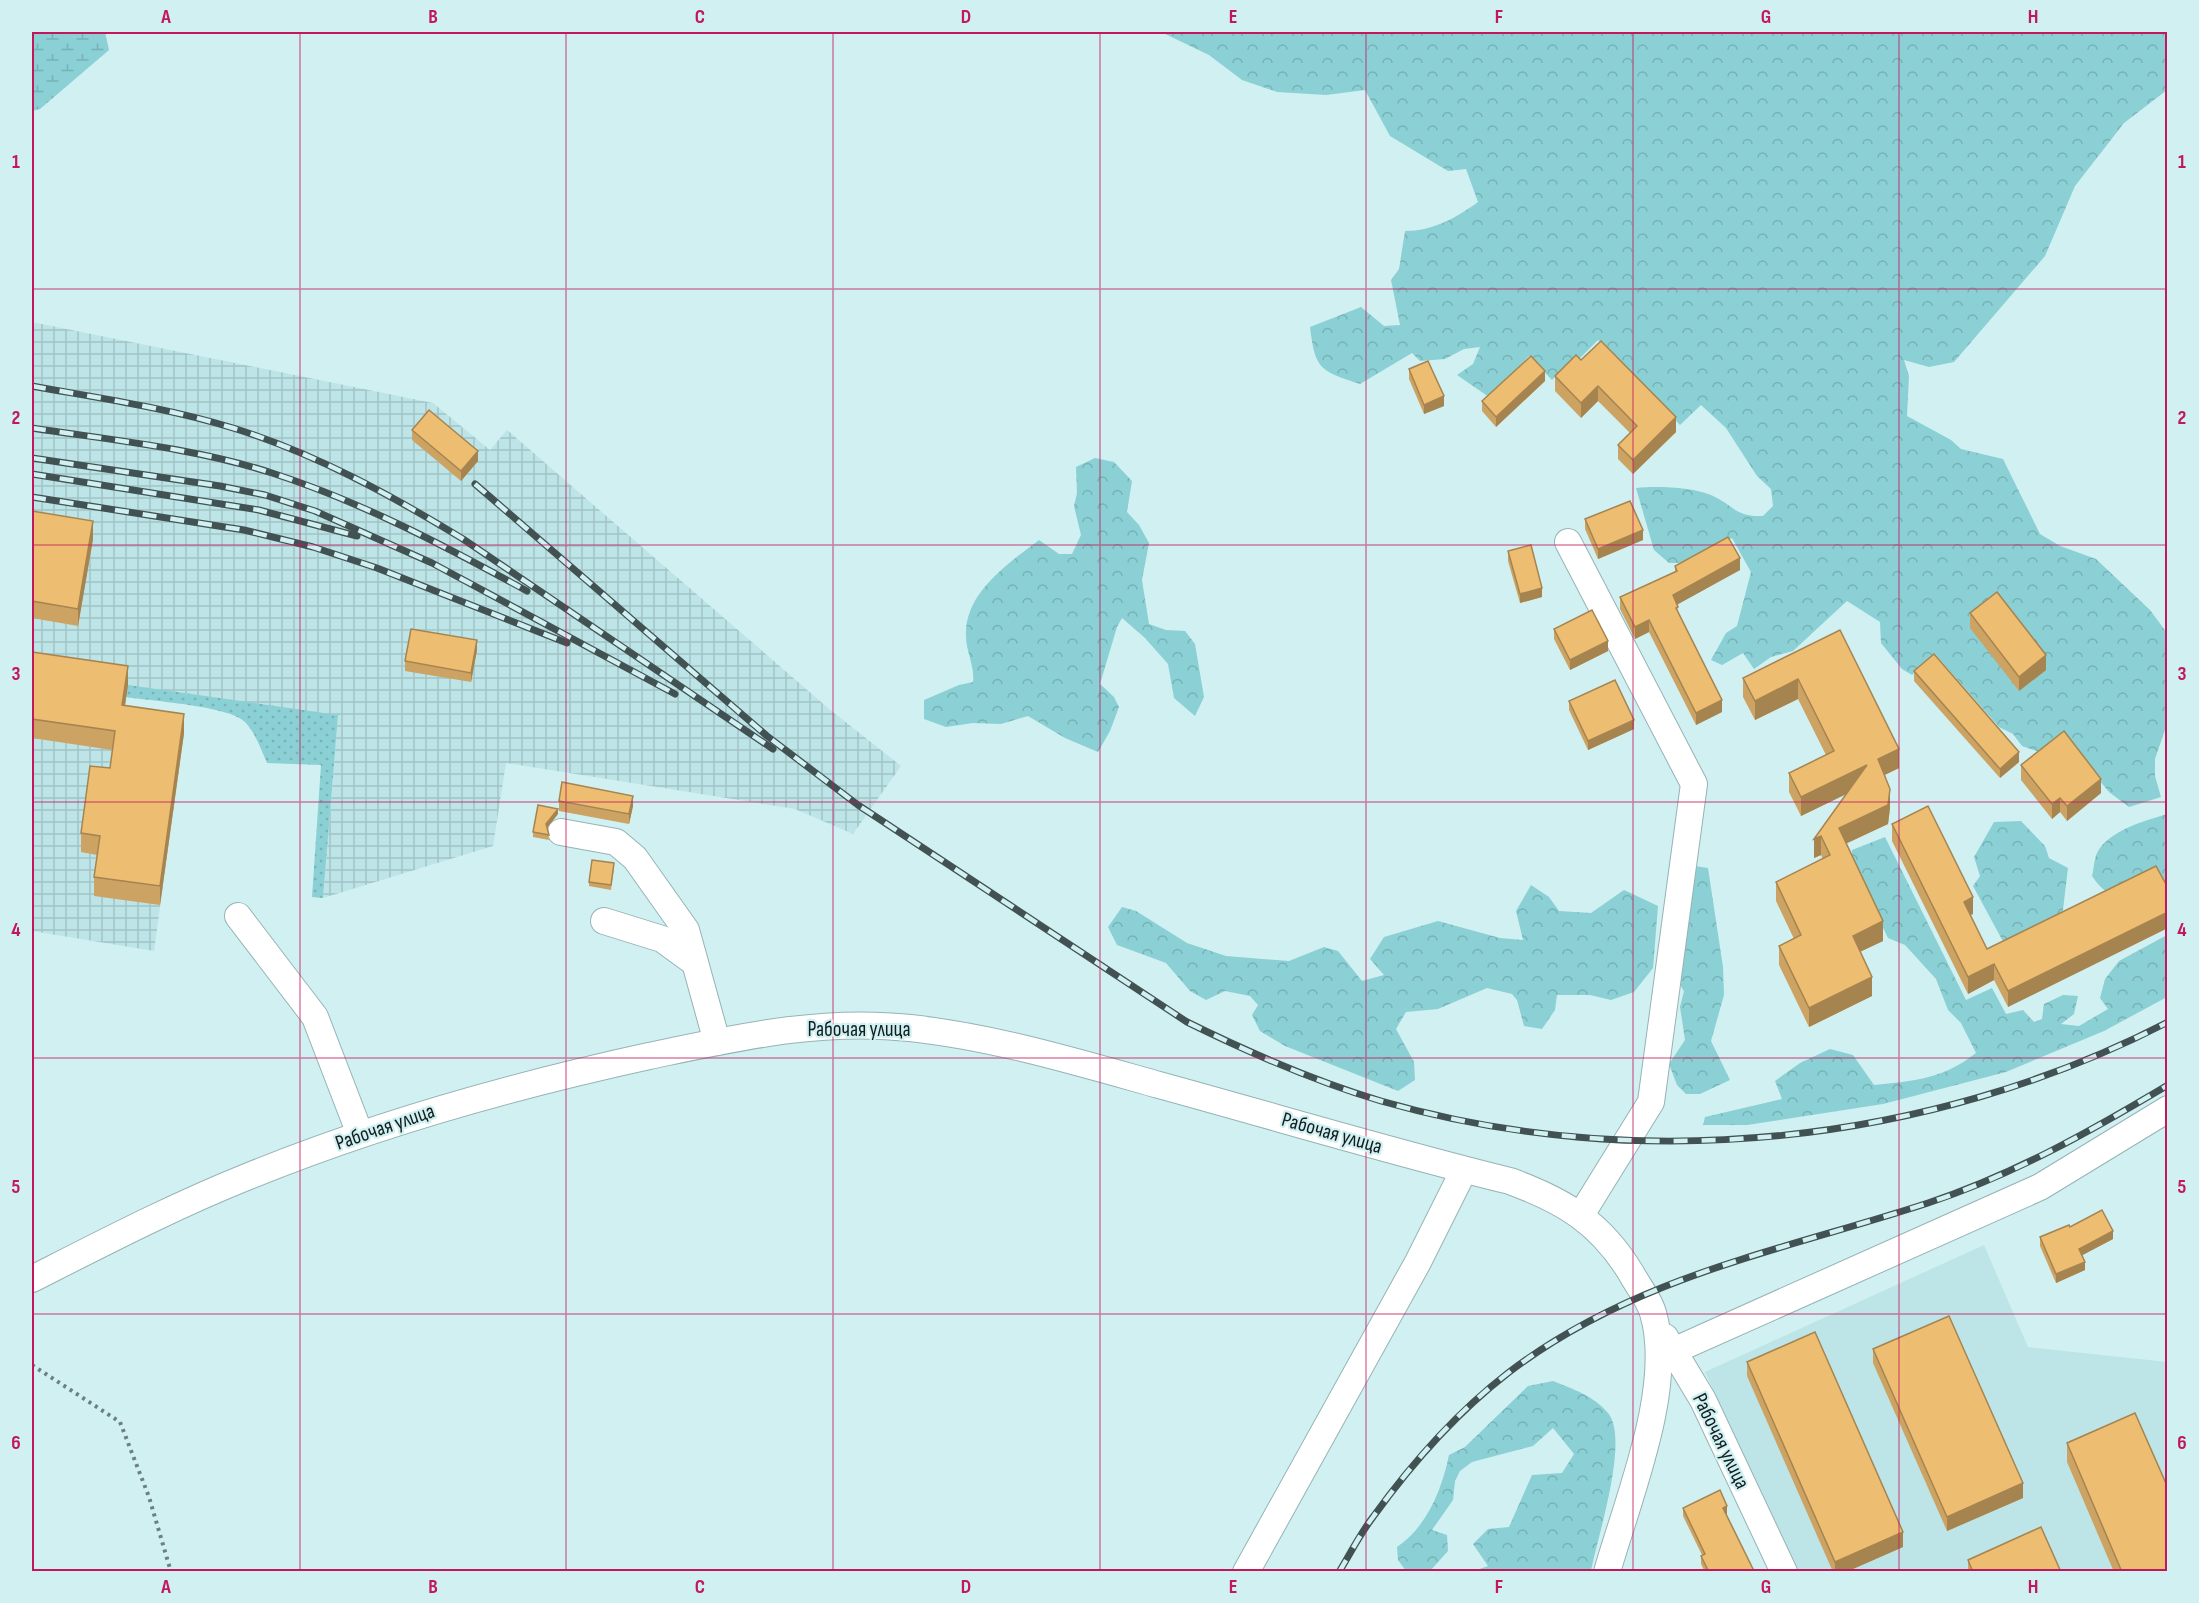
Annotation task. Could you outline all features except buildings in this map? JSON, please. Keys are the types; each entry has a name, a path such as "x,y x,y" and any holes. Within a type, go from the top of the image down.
{"street":[{"path":"1568,542 1694,784 1651,1102 1581,1215"},
{"path":"561,832 616,842 635,858 686,930 717,1042"},
{"path":"238,916 315,1017 360,1134"},
{"path":"604,921 662,939 695,963"},
{"name":"Рабочая улица","path":"32,1279 138,1225 228,1185 360,1134 462,1101 566,1074 784,1030 846,1025 908,1027 977,1038 1065,1059 1510,1182 1550,1196 1581,1215 1604,1235 1624,1261 1673,1351 1703,1400 1784,1572"},
{"path":"1673,1351 2040,1187 2168,1109"},
{"path":"1246,1572 1418,1262 1464,1170"},
{"name":"Рабочая улица","path":"1607,1572 1657,1399 1660,1355 1653,1312"}],"path":[{"path":"32,1365 120,1422 149,1497 171,1572"}],"shaded area":[{"path":"32,322 433,403 490,450 507,430 828,708 901,766 853,834 795,809 506,763 493,846 323,898 338,715 126,697 122,724 184,733 154,951 32,931"},
{"path":"1984,1245 2028,1347 2167,1362 2167,1571 1798,1571 1705,1372"}],"green space":[{"path":"32,32 105,32 109,50 40,109 32,111"},
{"path":"1161,32 2167,32 2167,90 2124,123 2075,186 2045,256 1954,362 1929,367 1904,360 1909,376 1907,416 1951,440 1961,449 2003,459 2040,534 2060,546 2096,559 2150,610 2167,633 2167,724 2155,759 2155,776 2161,797 2129,807 2109,792 2065,739 2045,754 2022,746 2013,734 1999,727 1935,654 1912,675 1902,669 1881,643 1880,622 1847,601 1793,651 1771,657 1754,669 1743,653 1722,665 1711,660 1726,633 1737,626 1751,572 1732,538 1683,563 1669,563 1654,550 1636,488 1664,487 1694,490 1711,495 1746,515 1753,516 1763,516 1773,506 1771,489 1757,476 1726,428 1701,405 1680,425 1598,340 1578,360 1574,357 1552,380 1529,356 1489,397 1457,375 1473,364 1480,347 1464,349 1445,359 1420,361 1412,353 1360,384 1328,371 1317,360 1310,327 1361,307 1384,326 1400,325 1391,280 1399,269 1405,231 1435,226 1478,202 1466,169 1448,171 1390,136 1365,90 1326,95 1277,92 1242,80 1209,55"},
{"path":"1095,458 1114,462 1132,481 1127,512 1139,525 1149,543 1142,580 1149,624 1166,630 1185,631 1195,644 1204,697 1195,716 1174,698 1168,664 1145,638 1122,618 1117,627 1100,684 1114,697 1119,707 1110,731 1098,752 1065,738 1028,716 1001,724 973,723 946,727 924,719 924,700 959,685 973,682 973,670 966,642 967,620 972,606 990,580 1039,540 1059,554 1072,554 1081,535 1074,506 1077,493 1076,467"},
{"path":"128,685 338,715 323,898 312,897 321,765 267,763 252,732 237,716 207,708 126,697"},
{"path":"2167,814 2167,892 2135,897 2108,893 2092,876 2096,855 2103,845 2119,832"},
{"path":"2021,821 2045,846 2049,858 2068,868 2062,918 2006,947 1973,886 1980,876 1974,857 1994,822"},
{"path":"1885,837 1966,1000 1992,988 2006,1014 2023,1010 2034,1022 2042,1019 2044,1004 2063,995 2078,996 2074,1014 2061,1024 2079,1026 2108,1009 2100,998 2105,979 2119,961 2167,935 2167,997 2104,1031 2006,1072 1883,1104 1747,1125 1703,1125 1705,1117 1782,1099 1775,1081 1800,1063 1830,1049 1853,1055 1874,1085 1928,1077 1964,1062 1976,1053 1961,1023 1948,1010 1936,979 1905,945 1888,938 1852,863 1852,850"},
{"path":"1695,866 1708,868 1723,967 1724,995 1711,1041 1730,1080 1700,1094 1686,1094 1677,1085 1669,1064 1685,1040 1680,1007 1684,991 1673,974"},
{"path":"1531,885 1549,897 1559,911 1591,913 1624,890 1658,906 1653,968 1634,992 1611,1000 1590,995 1557,995 1555,1010 1542,1029 1524,1026 1517,1000 1512,994 1487,988 1438,1009 1406,1012 1396,1029 1414,1062 1415,1080 1398,1091 1285,1046 1260,1031 1252,1015 1258,1005 1250,996 1225,991 1206,1000 1190,991 1166,963 1117,945 1108,927 1122,907 1136,911 1187,943 1226,956 1289,961 1324,947 1338,951 1362,981 1384,975 1370,959 1384,937 1438,921 1500,938 1523,940 1516,911"},
{"path":"1553,1381 1596,1402 1608,1413 1614,1426 1614,1466 1591,1571 1474,1571 1488,1566 1473,1544 1488,1529 1509,1527 1532,1475 1562,1473 1574,1454 1553,1428 1533,1446 1472,1462 1460,1471 1455,1481 1453,1500 1432,1530 1447,1535 1448,1551 1430,1571 1406,1571 1398,1560 1397,1547 1417,1529 1432,1506 1449,1455 1465,1447 1528,1386"}],"railway":[{"path":"32,386 133,404 233,428 293,450 351,476 463,539 773,749"},
{"path":"32,428 183,451 272,473 371,511 527,591"},
{"path":"32,458 220,486 265,495 315,511 432,563 675,694"},
{"path":"32,474 259,510 357,536"},
{"path":"475,484 767,736 858,805 1187,1022 1283,1066 1381,1101 1479,1124 1579,1137 1681,1141 1782,1135 1882,1121 1981,1097 2076,1064 2168,1022"},
{"path":"32,497 244,530 313,547 377,568 567,643"},
{"path":"1339,1572 1373,1517 1435,1440 1470,1405 1508,1373 1556,1340 1607,1312 1658,1289 1764,1252 1960,1192 2051,1151 2168,1085"}]}
